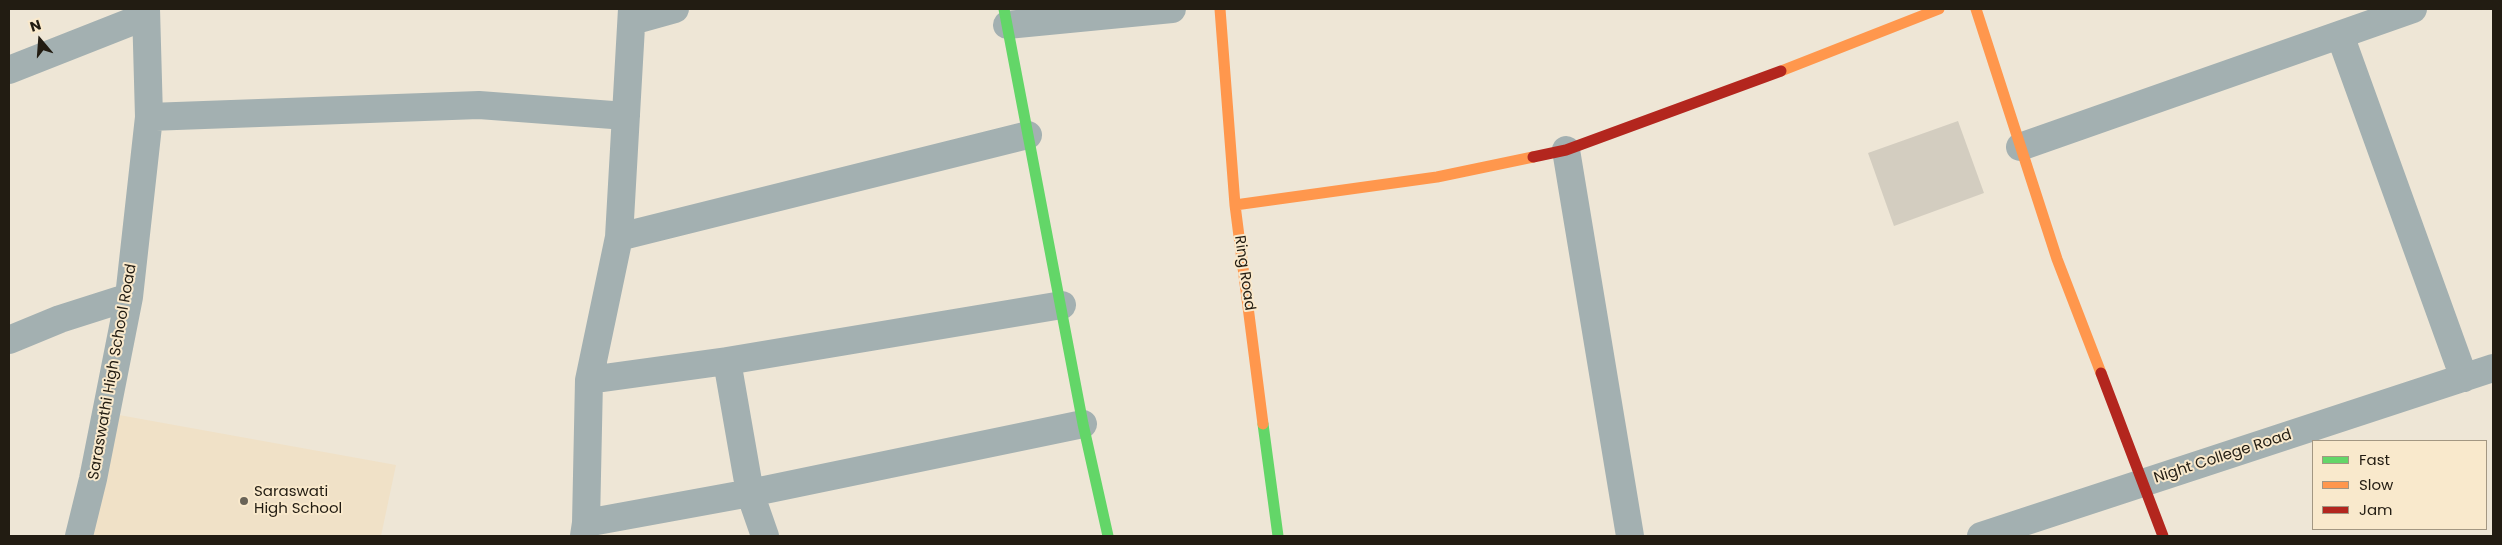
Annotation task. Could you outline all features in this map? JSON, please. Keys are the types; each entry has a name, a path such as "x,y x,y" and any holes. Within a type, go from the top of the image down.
{"street":[{"path":"675,9 632,15 619,237 589,380 585,530 750,493 1083,424"},
{"path":"1108,536 1083,424 1006,17 1172,9"},
{"name":"Ring Road","path":"1220,9 1234,205 1278,536"},
{"path":"1234,205 1437,177 1566,150 1735,89 1939,9"},
{"path":"1976,9 2057,258 2163,536"},
{"path":"2020,147 2413,9"},
{"path":"9,70 146,13"},
{"name":"Saraswathi High School Road","path":"79,536 93,479 129,296 149,117 146,13"},
{"path":"2340,35 2464,378"},
{"path":"149,117 479,105 626,116"},
{"path":"619,237 1028,135"},
{"path":"1566,150 1630,536"},
{"path":"9,340 60,319 129,296"},
{"path":"589,380 727,361 1062,305"},
{"path":"727,361 750,493 765,536"},
{"name":"Night College Road","path":"1981,536 2493,368"}],"shaded area":[{"name":"Saraswati High School","path":"119,415 396,465 381,536 91,536"}],"building":[{"path":"1958,121 1984,193 1894,226 1868,153"}],"traffic: fast":[{"path":"1004,9 1083,424 1108,536"},
{"path":"1263,424 1278,536"}],"traffic: slow":[{"path":"1220,9 1235,205 1263,424"},
{"path":"1781,71 1939,9"},
{"path":"1976,9 2057,259 2101,373"},
{"path":"1235,205 1437,177 1533,157"}],"traffic: jam":[{"path":"1533,157 1566,150 1781,71"},
{"path":"2101,373 2163,536"}],"place":[{"name":"Saraswati High School","path":"244,501"}]}
